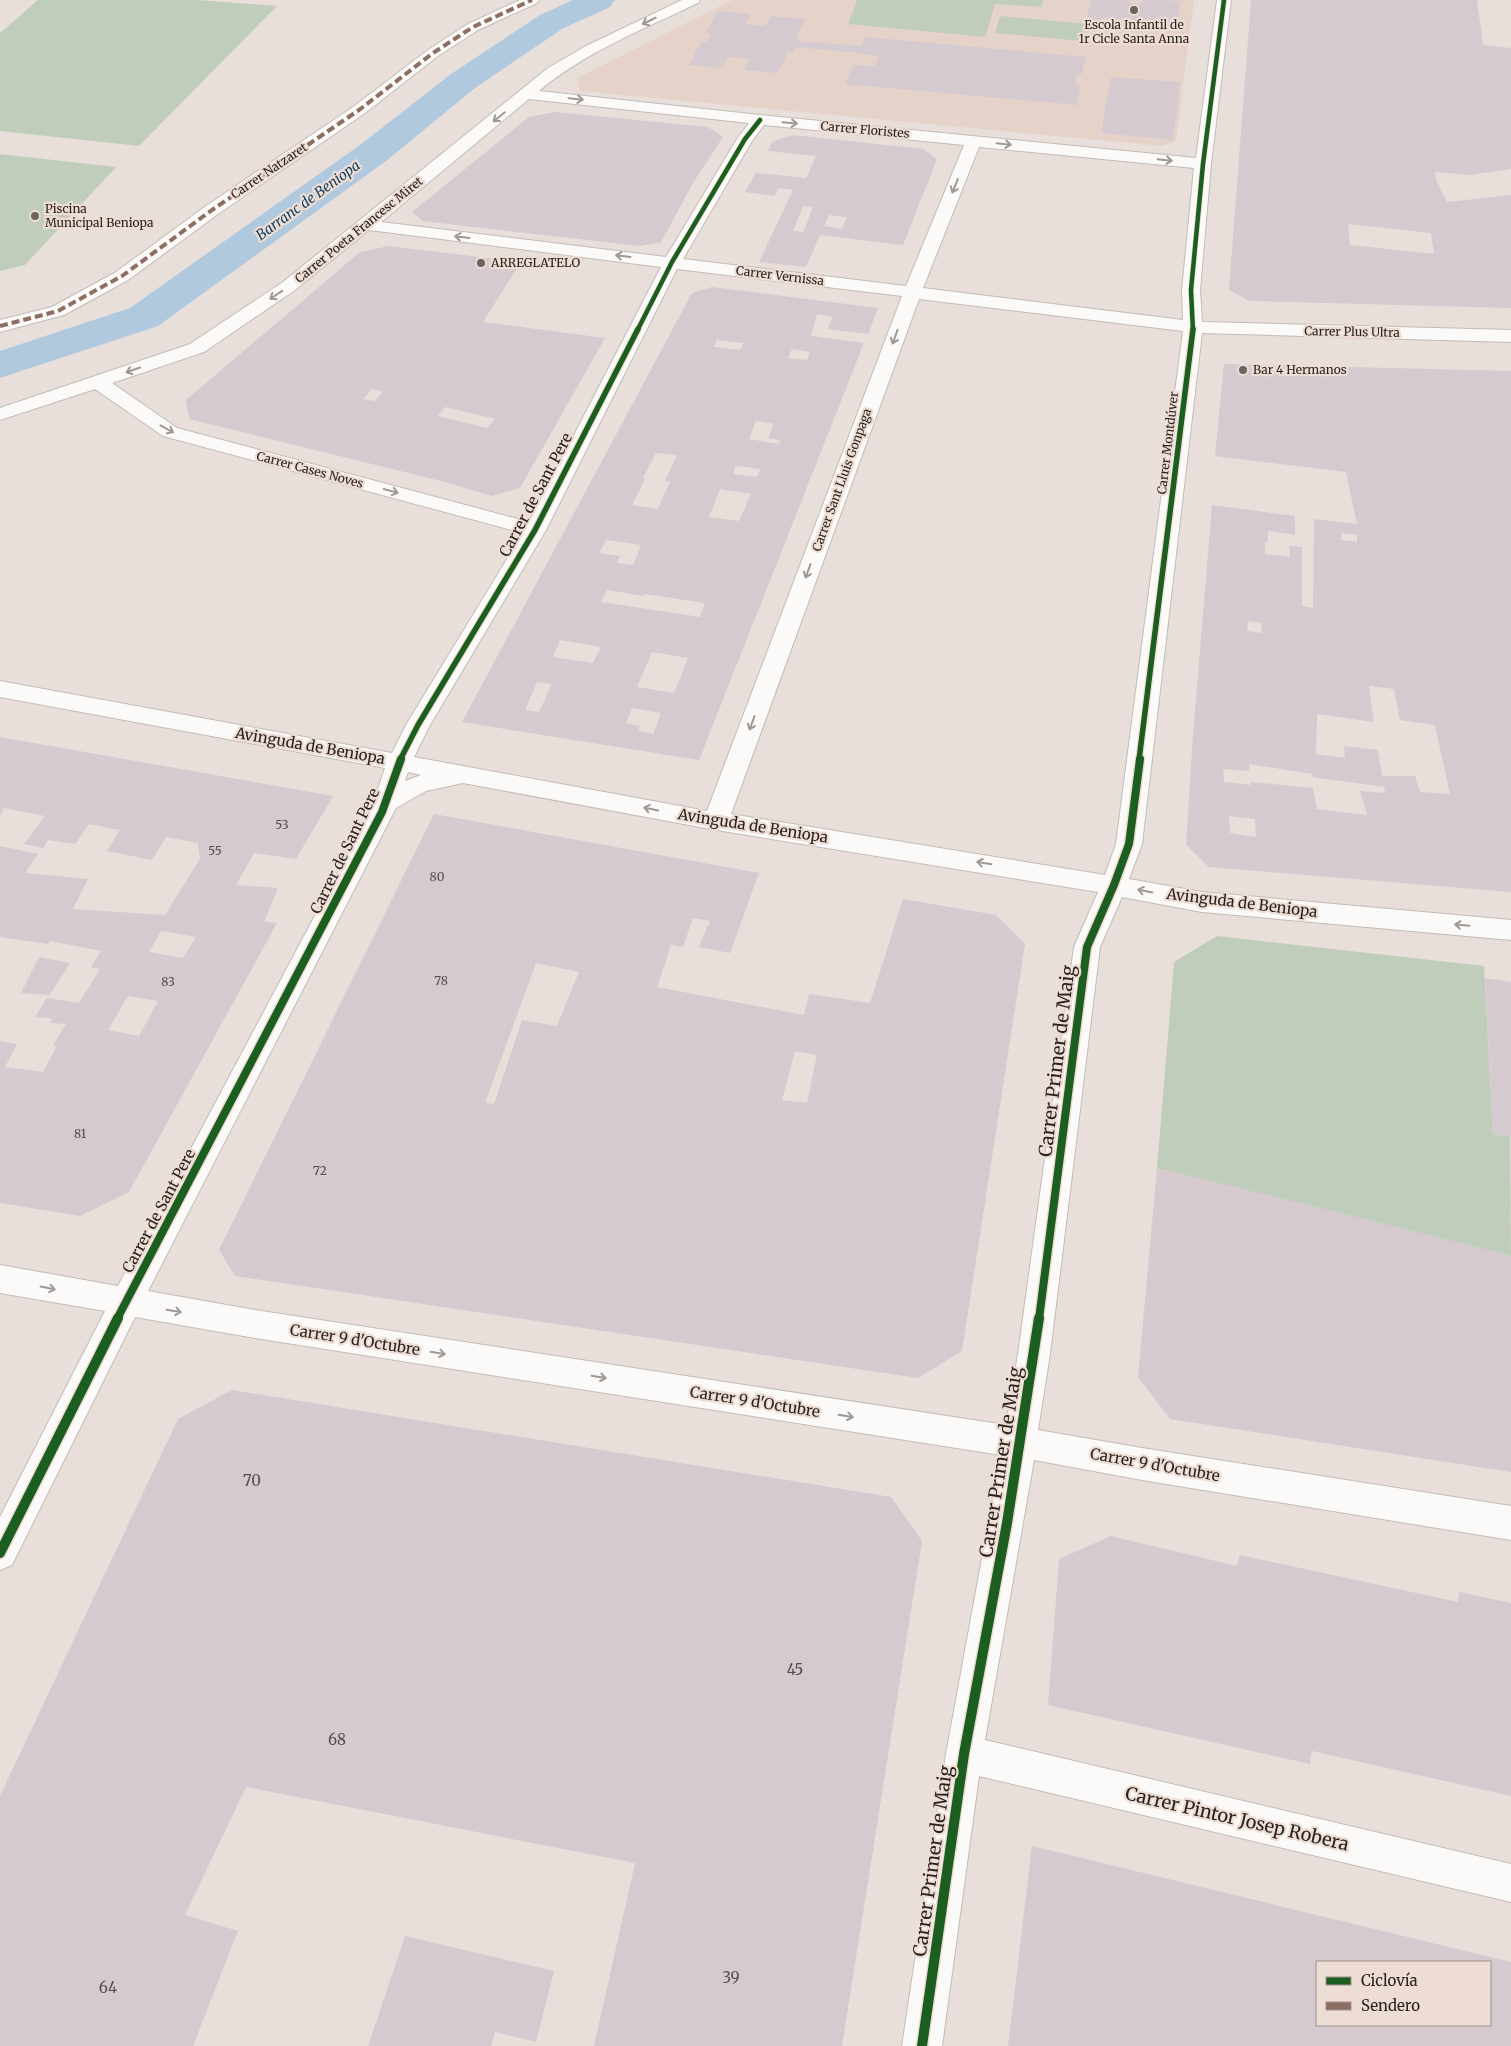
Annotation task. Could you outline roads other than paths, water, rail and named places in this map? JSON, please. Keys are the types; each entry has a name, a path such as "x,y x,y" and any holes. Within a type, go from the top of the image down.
{"street":[{"name":"Carrer Natzaret","path":"0,326 58,311 122,276 212,210 359,110 433,53 473,27 532,0"},
{"name":"Carrer Poeta Francesc Miret","path":"0,414 197,348 289,286 367,225 554,71 591,49 694,0"},
{"name":"Carrer Montdúver","path":"1114,885 1129,844 1193,327 1191,290 1203,164 1224,0"},
{"name":"Carrer Floristes","path":"528,94 760,120 1203,164"},
{"name":"Carrer de Sant Pere","path":"0,1553 126,1302 387,802 400,762 418,725 535,530 672,262 745,139 760,120"},
{"name":"Carrer Sant Lluis Gonpaga","path":"716,821 912,293 974,140"},
{"name":"Carrer Vernissa","path":"367,225 1193,327"},
{"name":"Carrer Plus Ultra","path":"1193,327 1511,336"},
{"name":"Carrer Cases Noves","path":"98,382 170,432 535,530"},
{"name":"Avinguda de Beniopa","path":"0,689 716,821 1114,885 1202,902 1511,930"},
{"path":"387,802 419,784 471,775"},
{"name":"Carrer Primer de Maig","path":"922,2046 964,1754 1007,1523 1034,1354 1087,947 1114,885"},
{"name":"Carrer 9 d'Octubre","path":"0,1279 265,1326 1019,1442 1142,1464 1511,1523"},
{"name":"Carrer Pintor Josep Robera","path":"964,1754 1511,1883"}],"waterway":[{"name":"Barranc de Beniopa","path":"0,365 144,317 373,153 463,81 551,22 599,0"}],"place":[{"name":"Escola Infantil de 1r Cicle Santa Anna","path":"1134,10"},
{"name":"Piscina Municipal Beniopa","path":"35,216"},
{"name":"ARREGLATELO","path":"481,263"},
{"name":"Bar 4 Hermanos","path":"1243,370"}]}
